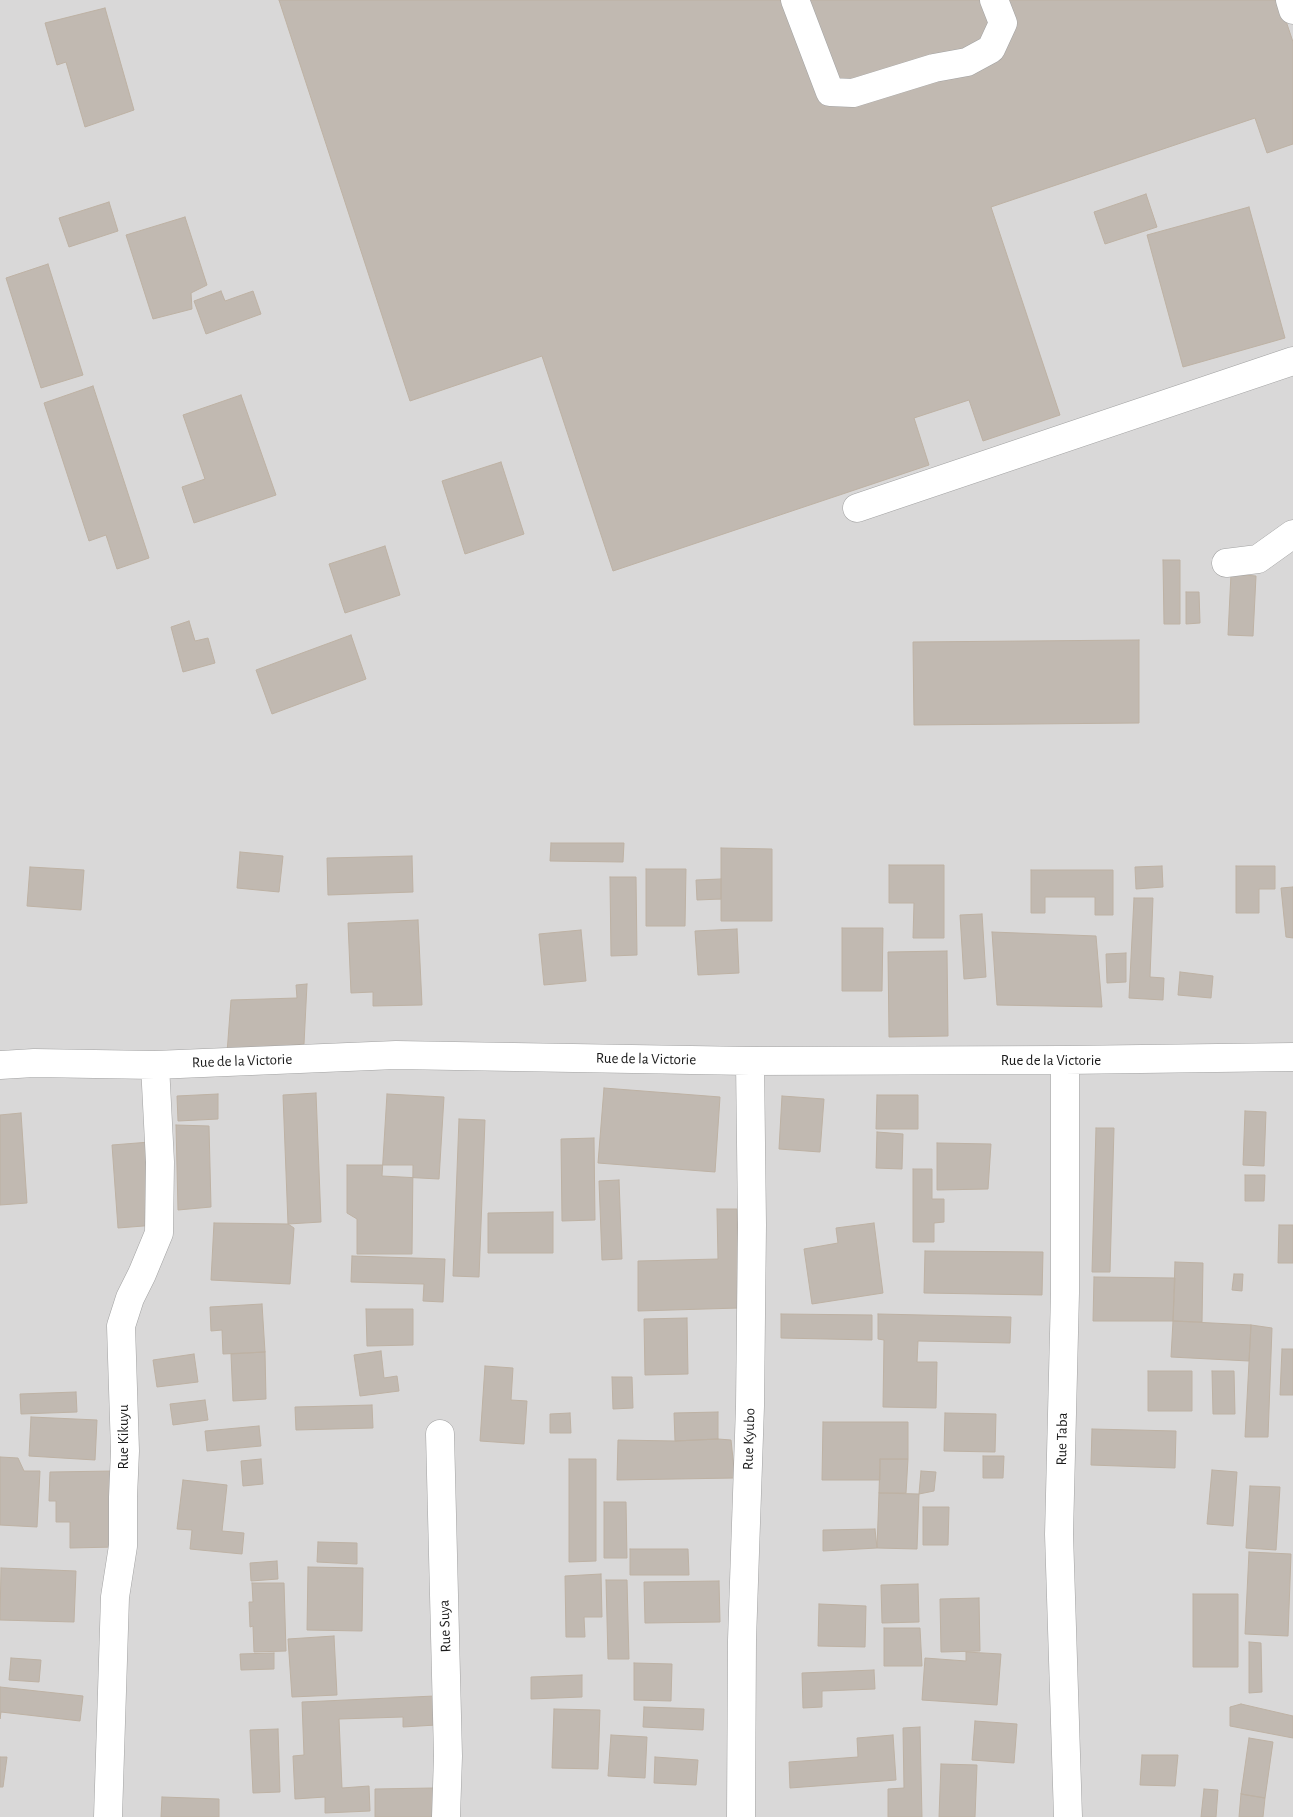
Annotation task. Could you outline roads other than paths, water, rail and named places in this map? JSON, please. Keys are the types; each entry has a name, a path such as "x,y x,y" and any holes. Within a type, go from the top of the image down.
{"street":[{"path":"795,0 830,92 853,93 934,68 967,62 991,49 1003,23 994,0"},
{"path":"1290,0 1293,10"},
{"path":"857,508 1293,361"},
{"path":"1226,562 1258,559 1293,534"},
{"name":"Rue de la Victorie","path":"0,1064 156,1065 396,1056 750,1061 1293,1057"},
{"name":"Rue Taba","path":"1065,1060 1065,1293 1059,1534 1068,1817"},
{"name":"Rue Kyubo","path":"741,1817 742,1640 750,1397 752,1215 750,1061"},
{"name":"Rue Kikuyu","path":"108,1817 116,1596 123,1546 124,1451 121,1326 130,1298 142,1274 158,1233 160,1162 156,1065"},
{"name":"Rue Suya","path":"440,1434 448,1756 446,1817"}]}
